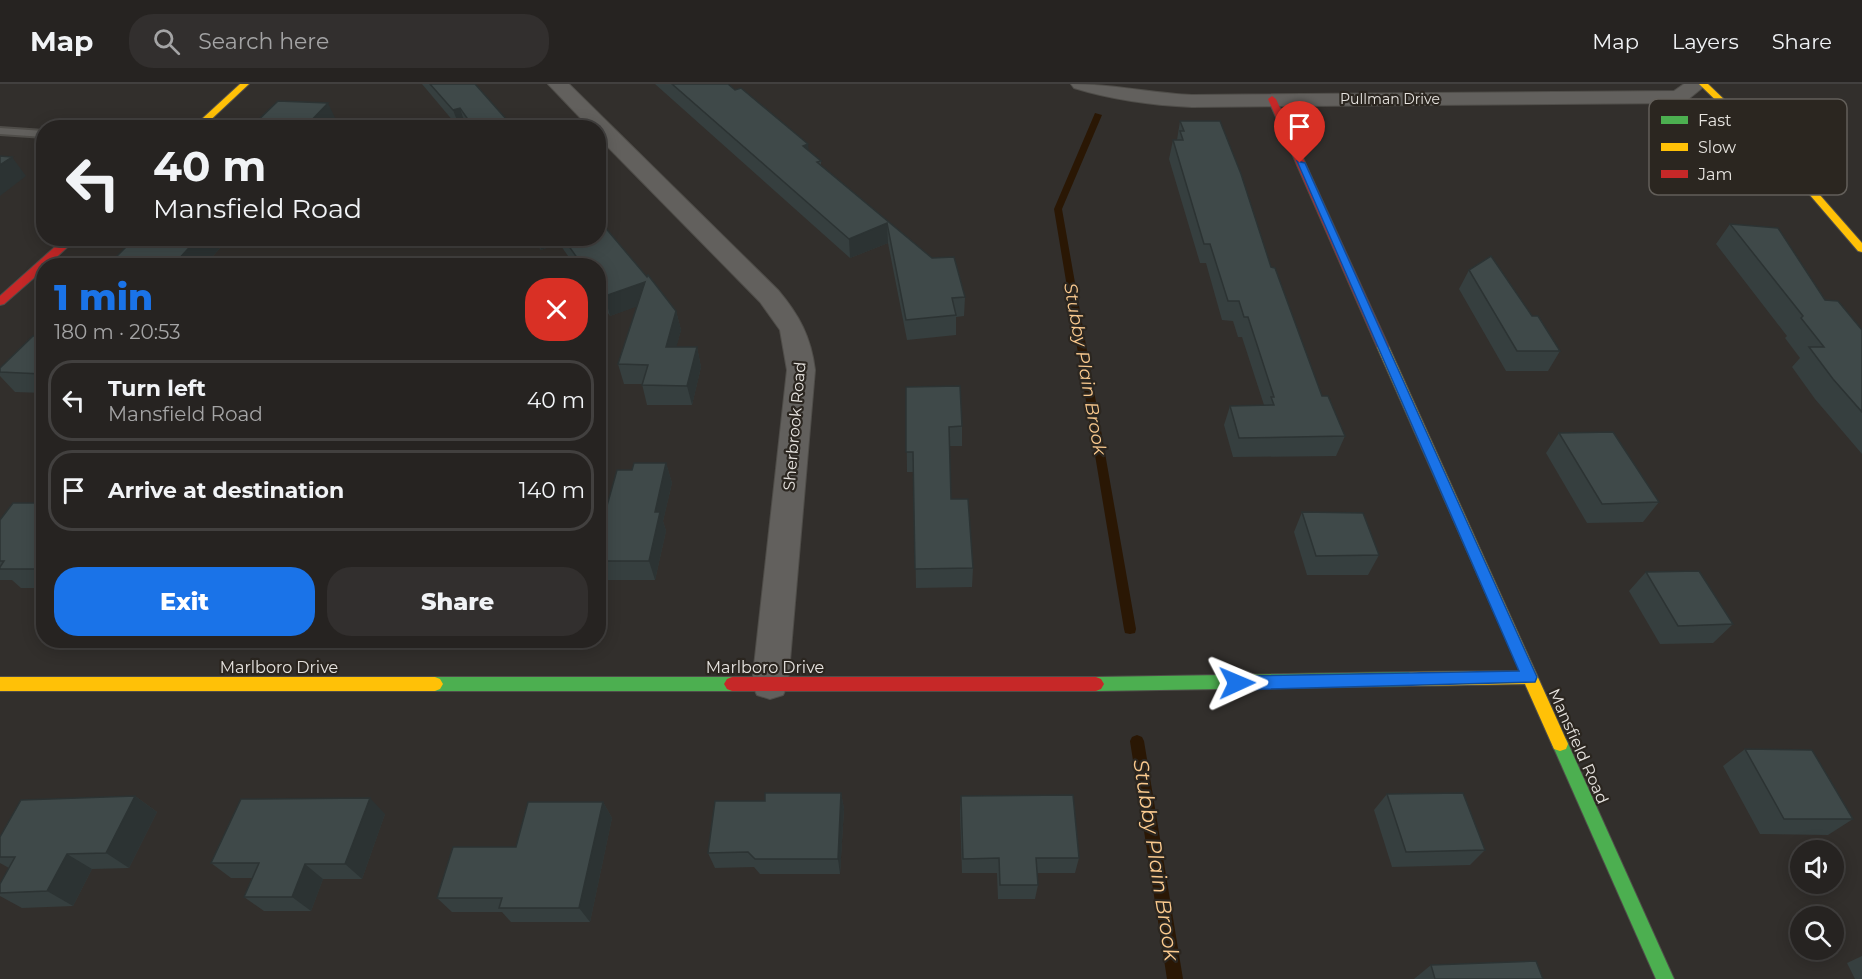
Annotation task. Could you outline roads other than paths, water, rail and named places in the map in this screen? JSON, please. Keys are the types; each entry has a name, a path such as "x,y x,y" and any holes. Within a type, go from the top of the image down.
{"street":[{"path":"205,120 244,84"},
{"name":"Sherbrook Road","path":"558,84 594,120"},
{"name":"Pullman Drive","path":"1081,84 1105,92 1147,98 1272,99 1679,97 1696,84"},
{"path":"1703,84 1719,99"},
{"name":"Mansfield Road","path":"1272,99 1665,979"},
{"name":"Sherbrook Road","path":"606,132 769,296 794,328 800,348 801,370 770,684"},
{"path":"1815,195 1862,249"},
{"path":"50,258 63,246"},
{"path":"0,302 36,270"},
{"name":"Marlboro Drive","path":"0,684 1169,684 1530,677"}],"lane":[{"path":"0,131 36,133"}],"waterway":[{"name":"Stubby Plain Brook","path":"1098,115 1058,209 1130,629"},
{"name":"Stubby Plain Brook","path":"1137,741 1175,979"}]}
